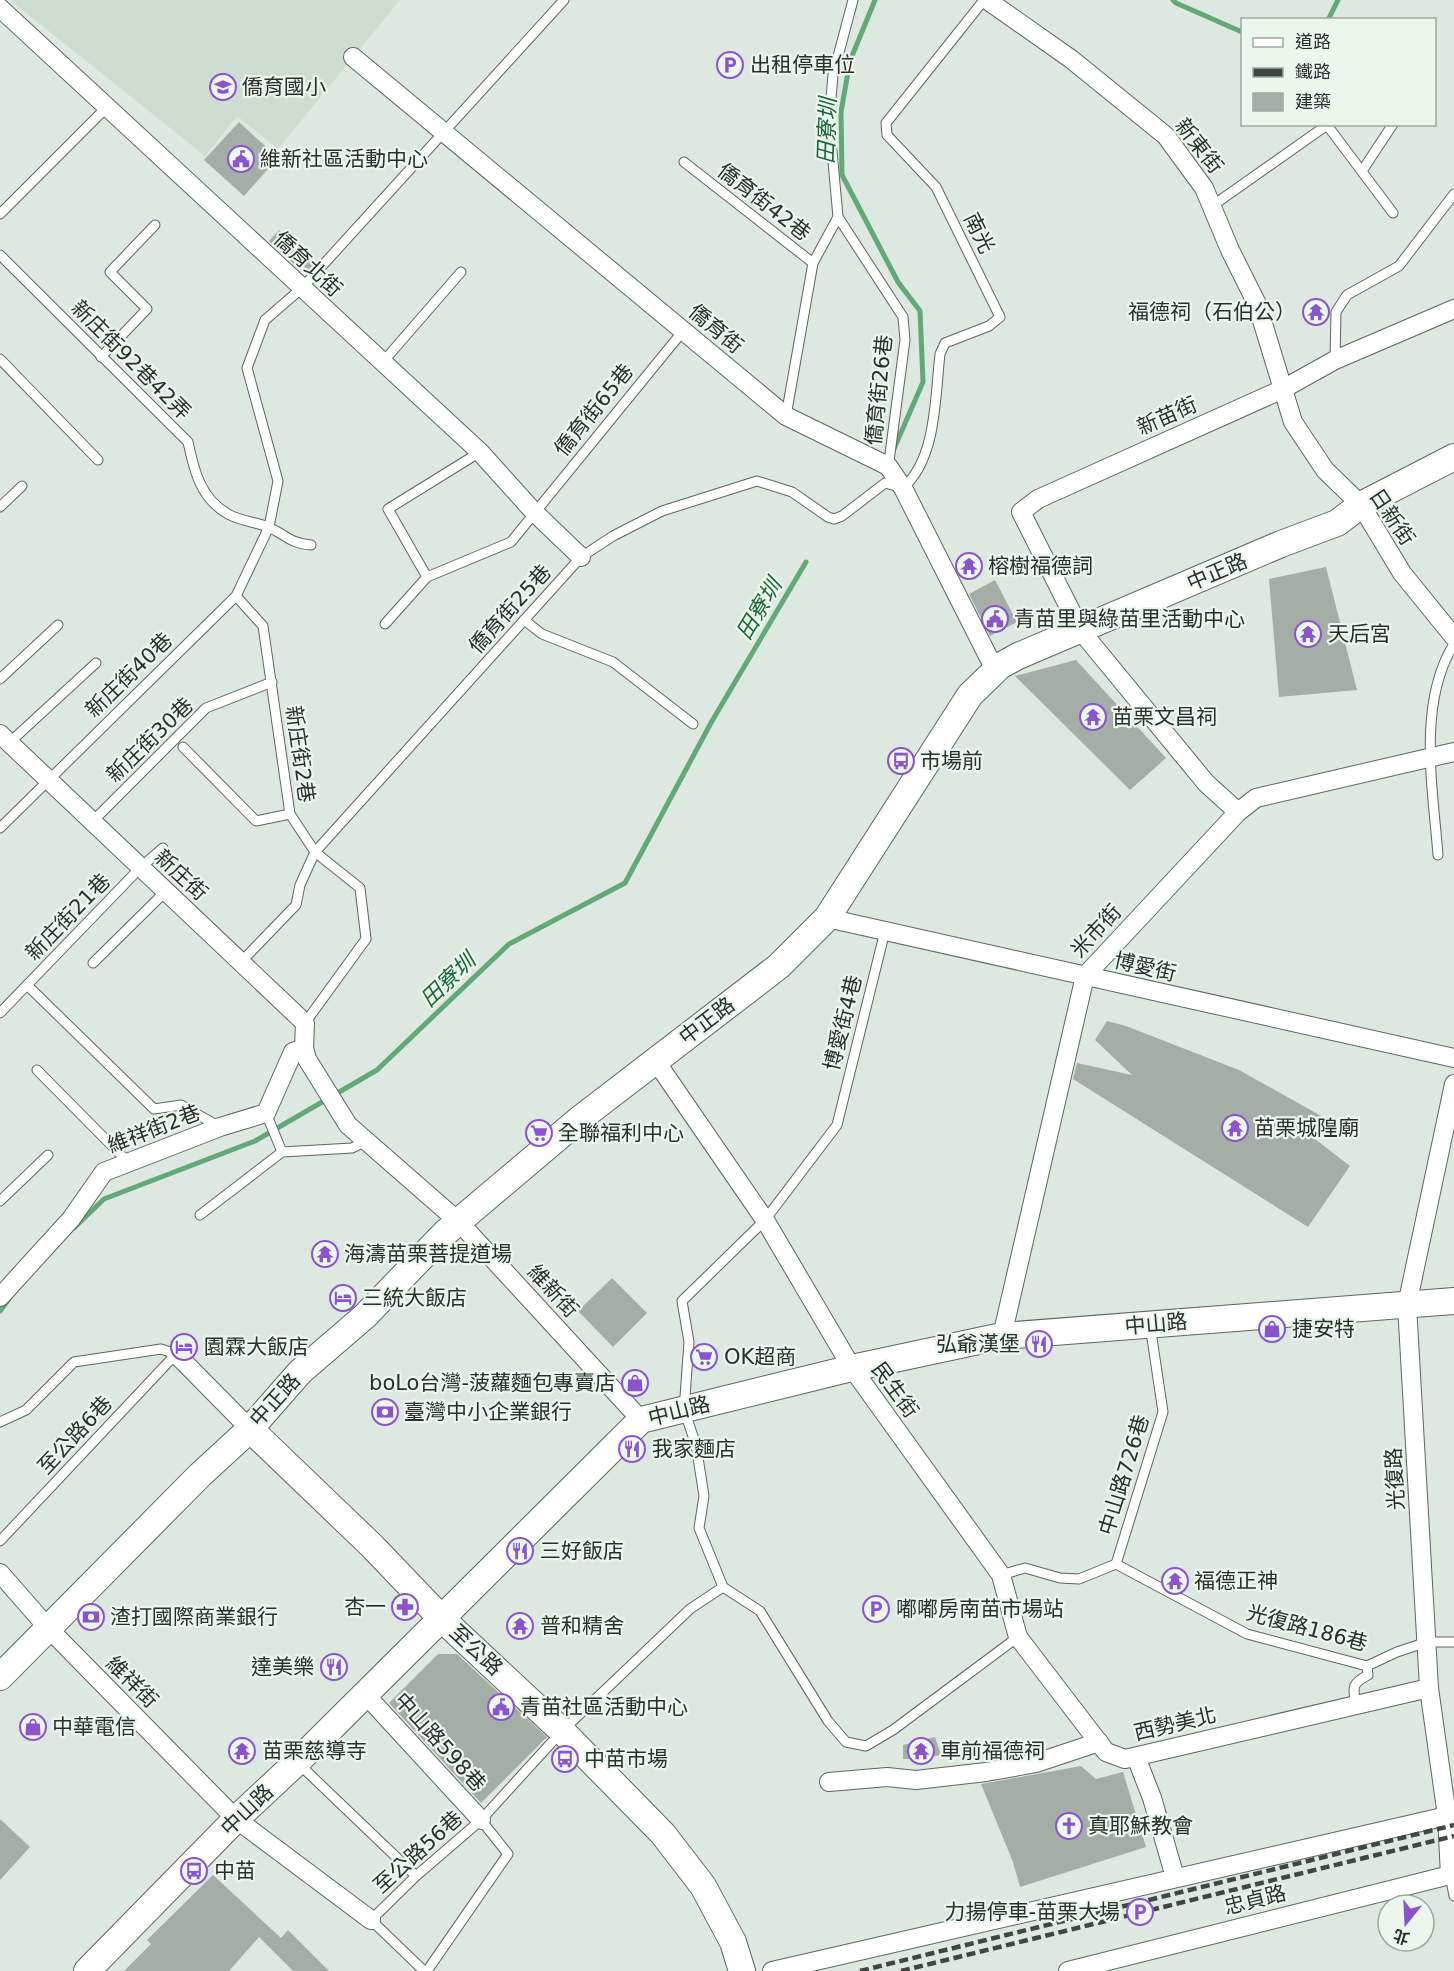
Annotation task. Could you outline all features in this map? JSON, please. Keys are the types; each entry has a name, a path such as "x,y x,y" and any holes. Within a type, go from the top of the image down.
{"street":[{"name":"新東街","path":"986,0 1071,59 1166,136 1204,188 1230,250 1257,304 1283,389"},
{"name":"僑育北街","path":"0,8 480,452 534,512 582,557"},
{"name":"僑育街","path":"353,57 786,416 887,474 903,488 995,670"},
{"name":"新苗街","path":"1081,631 1021,512 1038,499 1283,389 1335,360 1454,309"},
{"name":"日新街","path":"1283,389 1293,422 1314,455 1325,470 1361,505 1402,573 1454,637"},
{"name":"中正路","path":"0,1677 200,1475 250,1429 300,1372 365,1316 445,1233 582,1118 779,966 827,918 963,704 984,679 1018,656 1281,544 1337,523 1361,505 1454,457"},
{"path":"1081,631 1206,783 1238,812"},
{"name":"新庄街","path":"5,739 305,1023"},
{"name":"米市街","path":"1002,1336 1085,976 1238,812 1256,798 1454,752"},
{"name":"博愛街","path":"827,918 1454,1058"},
{"path":"266,1113 293,1052 305,1054 305,1023"},
{"name":"維新街","path":"305,1054 348,1125 459,1222 640,1420"},
{"name":"民生街","path":"655,1060 765,1220 852,1368 1001,1575 1018,1637 1100,1742"},
{"name":"光復路","path":"1452,1874 1451,1815 1430,1688 1407,1305 1454,1084"},
{"name":"維祥街2巷","path":"0,1297 71,1219 104,1172 220,1127 266,1113"},
{"name":"中山路","path":"87,1971 236,1819 297,1762 640,1420 852,1368 1002,1336 1454,1301"},
{"name":"至公路","path":"176,1354 372,1546 441,1618 562,1731 663,1834 703,1886 733,1942 742,1971"},
{"name":"維祥街","path":"0,1573 48,1629 236,1819 371,1920"},
{"name":"西勢美北","path":"1100,1742 1106,1752 1125,1759 1430,1688"},
{"name":"中山路598巷","path":"365,1694 481,1820"},
{"path":"830,1782 887,1777 916,1780 986,1772 1036,1763 1100,1742"},
{"path":"1136,1756 1152,1798 1175,1877"},
{"path":"772,1971 1451,1815"},
{"name":"忠貞路","path":"1068,1971 1109,1966 1452,1874"}],"lane":[{"path":"236,596 269,527 278,481 248,368 265,320 302,288 564,0"},
{"name":"僑育街26巷","path":"853,0 833,75 828,133 832,151 838,217 903,317 905,340 887,474"},
{"name":"南光","path":"903,488 912,480 926,455 940,354 945,343 989,326 1000,317 936,187 887,135 886,123 986,0"},
{"path":"0,214 106,108"},
{"path":"1212,206 1326,126"},
{"path":"1328,126 1393,213"},
{"path":"1362,171 1392,126"},
{"name":"僑育街42巷","path":"684,162 813,263 786,416"},
{"path":"1335,360 1336,312 1347,295 1399,266 1454,194"},
{"path":"813,263 838,217"},
{"path":"101,357 147,309 110,272 155,225"},
{"name":"新庄街92巷42弄","path":"0,255 188,442 194,468 205,496 228,514 269,527 296,544 311,545"},
{"path":"382,363 460,272"},
{"name":"僑育街65巷","path":"427,577 511,542 683,331"},
{"path":"0,359 98,460"},
{"path":"385,624 427,577 388,509 480,452"},
{"name":"僑育街25巷","path":"241,962 296,905 300,885 315,852 582,557 613,536 662,512 757,481 792,492 834,519 843,516 887,474"},
{"path":"0,507 22,486"},
{"name":"新庄街2巷","path":"236,596 263,626 290,814 315,852 360,888 366,939 305,1023"},
{"name":"新庄街40巷","path":"0,828 236,596"},
{"path":"524,620 542,634 613,662 693,724"},
{"path":"0,679 58,625"},
{"path":"1438,855 1430,758 1434,696 1444,660 1454,644"},
{"path":"5,739 96,663"},
{"name":"新庄街30巷","path":"92,822 206,708 272,682"},
{"path":"183,747 256,821 290,814"},
{"name":"新庄街21巷","path":"0,1013 141,867 163,848"},
{"path":"93,963 166,891"},
{"name":"博愛街4巷","path":"765,1220 837,1125 885,931"},
{"path":"27,985 154,1109 181,1105 220,1127"},
{"path":"37,1070 128,1162"},
{"path":"266,1113 282,1152"},
{"path":"200,1215 282,1152 352,1148 366,1141"},
{"path":"0,1201 48,1155"},
{"path":"765,1220 682,1301 689,1342 684,1410 696,1445 704,1496 699,1528 723,1587 760,1611 828,1720 846,1742 866,1746 893,1730 1018,1637"},
{"name":"中山路726巷","path":"1116,1564 1163,1412 1150,1325"},
{"path":"0,1422 26,1410 74,1362 161,1349 176,1354"},
{"name":"至公路6巷","path":"0,1541 176,1354"},
{"path":"1001,1575 1024,1568 1060,1578 1079,1580 1116,1564"},
{"name":"光復路186巷","path":"1116,1564 1247,1634 1367,1666 1397,1652 1427,1642 1454,1642"},
{"name":"至公路56巷","path":"371,1920 416,1876 481,1820 562,1731 690,1609 723,1587"},
{"path":"1356,1705 1353,1689 1357,1681 1368,1675 1367,1666"},
{"path":"297,1762 416,1876"},
{"path":"371,1920 426,1971 508,1854 481,1820"},
{"path":"1452,1874 1454,1896"}],"shaded area":[{"name":"僑育國小","path":"10,0 400,0 278,149 237,116 205,156"}],"building":[{"name":"維新社區活動中心","path":"239,122 278,158 244,196 204,160"},
{"path":"279,230 315,263 305,274 269,241"},
{"name":"天后宮","path":"1326,567 1357,690 1279,697 1269,579"},
{"path":"995,580 1017,622 990,636 969,594"},
{"name":"苗栗文昌祠","path":"1076,660 1166,758 1130,790 1015,676"},
{"name":"苗栗城隍廟","path":"1107,1021 1126,1026 1239,1070 1323,1117 1315,1139 1350,1166 1308,1227 1073,1079 1077,1063 1132,1075 1095,1040"},
{"path":"612,1278 647,1313 613,1347 578,1311"},
{"path":"438,1654 457,1654 547,1737 481,1803 389,1703"},
{"name":"車前福德祠","path":"935,1737 941,1755 903,1759 903,1745"},
{"name":"真耶穌教會","path":"1081,1766 1096,1779 1123,1772 1146,1847 1020,1887 1013,1862 981,1784"},
{"path":"0,1819 30,1847 0,1880"},
{"path":"213,1875 281,1938 288,1930 329,1971 293,1971 259,1937 229,1971 124,1971 151,1944 147,1940"}],"waterway":[{"name":"田寮圳","path":"875,0 850,61 841,112 842,175 898,282 920,311 923,382 893,451"},
{"name":"田寮圳","path":"1173,0 1241,32"},
{"name":"田寮圳","path":"1329,18 1338,0"},
{"name":"田寮圳","path":"74,1228 104,1199 255,1141 377,1070 509,944 625,883 712,721 806,562"},
{"name":"田寮圳","path":"0,1311 9,1299"}],"railway":[{"path":"860,1971 1454,1825"},
{"path":"901,1971 1454,1836"}],"place":[{"name":"出租停車位","path":"730,65"},
{"name":"僑育國小","path":"223,87"},
{"name":"維新社區活動中心","path":"241,159"},
{"name":"福德祠（石伯公）","path":"1316,312"},
{"name":"榕樹福德詞","path":"969,566"},
{"name":"青苗里與綠苗里活動中心","path":"995,619"},
{"name":"天后宮","path":"1308,634"},
{"name":"苗栗文昌祠","path":"1093,717"},
{"name":"市場前","path":"901,761"},
{"name":"苗栗城隍廟","path":"1235,1128"},
{"name":"全聯福利中心","path":"539,1133"},
{"name":"海濤苗栗菩提道場","path":"325,1254"},
{"name":"三統大飯店","path":"343,1298"},
{"name":"捷安特","path":"1272,1329"},
{"name":"弘爺漢堡","path":"1039,1344"},
{"name":"園霖大飯店","path":"184,1347"},
{"name":"OK超商","path":"704,1357"},
{"name":"boLo台灣-菠蘿麵包專賣店","path":"635,1383"},
{"name":"臺灣中小企業銀行","path":"385,1412"},
{"name":"我家麵店","path":"632,1449"},
{"name":"三好飯店","path":"520,1551"},
{"name":"福德正神","path":"1175,1581"},
{"name":"杏一","path":"405,1607"},
{"name":"嘟嘟房南苗市場站","path":"876,1609"},
{"name":"渣打國際商業銀行","path":"91,1617"},
{"name":"普和精舍","path":"520,1626"},
{"name":"達美樂","path":"334,1667"},
{"name":"青苗社區活動中心","path":"501,1707"},
{"name":"中華電信","path":"33,1727"},
{"name":"苗栗慈導寺","path":"242,1751"},
{"name":"車前福德祠","path":"921,1751"},
{"name":"中苗市場","path":"565,1759"},
{"name":"真耶穌教會","path":"1069,1826"},
{"name":"中苗","path":"194,1871"},
{"name":"力揚停車-苗栗大場","path":"1140,1912"}]}
